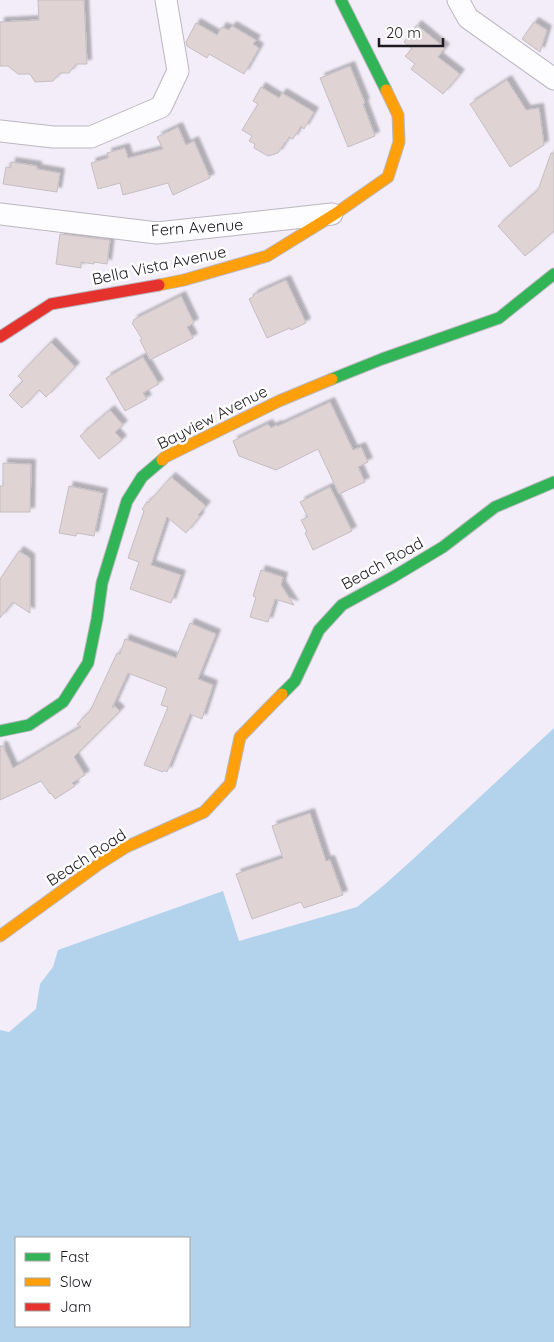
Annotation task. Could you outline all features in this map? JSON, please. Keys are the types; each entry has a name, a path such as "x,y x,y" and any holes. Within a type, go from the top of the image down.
{"street":[{"path":"0,131 53,137 91,137 161,107 178,71 166,0"},
{"name":"Bella Vista Avenue","path":"0,338 51,304 184,280 266,256 335,214 388,177 399,142 398,115 341,0"},
{"path":"458,0 468,18 554,79"},
{"name":"Fern Avenue","path":"0,214 157,233 335,214"},
{"name":"Bayview Avenue","path":"0,731 29,725 63,702 88,663 102,583 127,501 142,477 165,457 279,401 382,359 499,318 554,274"},
{"name":"Beach Road","path":"0,936 99,864 126,847 204,812 230,784 240,737 295,681 319,630 342,604 393,577 443,547 495,507 554,482"}],"water":[{"path":"554,728 554,1342 0,1342 0,1030 9,1032 36,1009 40,984 53,967 58,950 223,891 239,941 357,907 383,886"}],"building":[{"path":"38,0 84,0 87,64 76,64 69,73 60,73 53,81 35,82 30,74 18,74 8,66 0,66 0,22 39,20"},
{"path":"534,22 547,30 540,52 522,39"},
{"path":"196,23 217,35 222,27 229,30 232,26 256,40 253,44 259,48 244,74 209,54 207,58 187,46 186,42"},
{"path":"417,25 445,48 438,57 460,74 443,94 411,69 415,64 405,56 412,49 404,42"},
{"path":"350,66 365,103 363,104 375,136 348,147 320,78"},
{"path":"507,80 526,110 539,108 544,145 510,167 470,104"},
{"path":"261,87 279,98 282,93 314,112 304,129 301,126 293,139 289,137 278,153 268,156 254,148 255,144 249,141 252,136 242,130 258,104 253,101"},
{"path":"178,127 186,145 194,141 210,178 173,195 168,183 123,195 120,183 98,189 91,163 108,158 107,153 125,148 128,158 163,149 157,137"},
{"path":"551,153 554,153 554,231 525,256 498,226 538,190"},
{"path":"11,162 37,166 37,169 60,173 57,192 3,184 6,167 11,168"},
{"path":"60,234 110,240 107,264 81,262 81,268 56,264"},
{"path":"286,280 306,323 267,338 249,299 253,295"},
{"path":"181,296 194,323 187,327 193,338 150,360 140,340 142,339 132,323 134,322 133,320"},
{"path":"51,342 75,367 46,397 39,390 22,408 9,395 23,381 18,376"},
{"path":"143,357 159,384 143,393 147,399 125,411 106,378"},
{"path":"330,402 353,450 361,447 368,462 358,467 365,482 339,494 318,449 276,470 239,456 233,441 268,424 271,428 278,426"},
{"path":"110,410 123,425 115,432 122,440 99,459 80,436"},
{"path":"3,463 31,464 30,512 0,512 0,486 3,486"},
{"path":"171,477 206,506 186,533 167,517 151,565 181,575 171,603 130,589 139,562 128,558 144,511 142,509"},
{"path":"69,486 103,493 94,536 77,533 76,536 59,533"},
{"path":"330,487 352,531 313,550 301,520 308,517 300,502"},
{"path":"19,551 30,558 30,613 13,602 0,618 0,579"},
{"path":"261,570 283,577 281,585 294,605 275,599 268,622 250,617 256,597 253,596"},
{"path":"190,623 216,634 198,679 213,685 202,719 190,714 167,772 144,765 168,707 161,705 167,688 128,673 112,708 115,706 120,711 74,757 85,775 72,783 75,786 55,799 41,781 0,800 0,746 3,746 13,768 81,727 77,724 90,711 117,653 120,654 125,639 176,658"},
{"path":"310,813 326,861 330,860 343,895 304,908 301,902 252,919 236,874 283,858 272,826"}],"traffic: fast":[{"path":"341,0 386,90"},
{"path":"332,379 382,359 499,318 554,274"},
{"path":"0,731 29,725 63,702 88,663 102,583 127,501 142,477 162,460"},
{"path":"282,694 295,681 319,630 342,605 443,547 495,507 554,482"}],"traffic: slow":[{"path":"159,285 184,280 267,256 335,214 388,177 399,142 398,115 386,90"},
{"path":"162,460 279,401 332,379"},
{"path":"0,936 99,864 126,847 204,812 230,784 240,737 282,694"}],"traffic: jam":[{"path":"0,337 51,304 159,285"}]}
